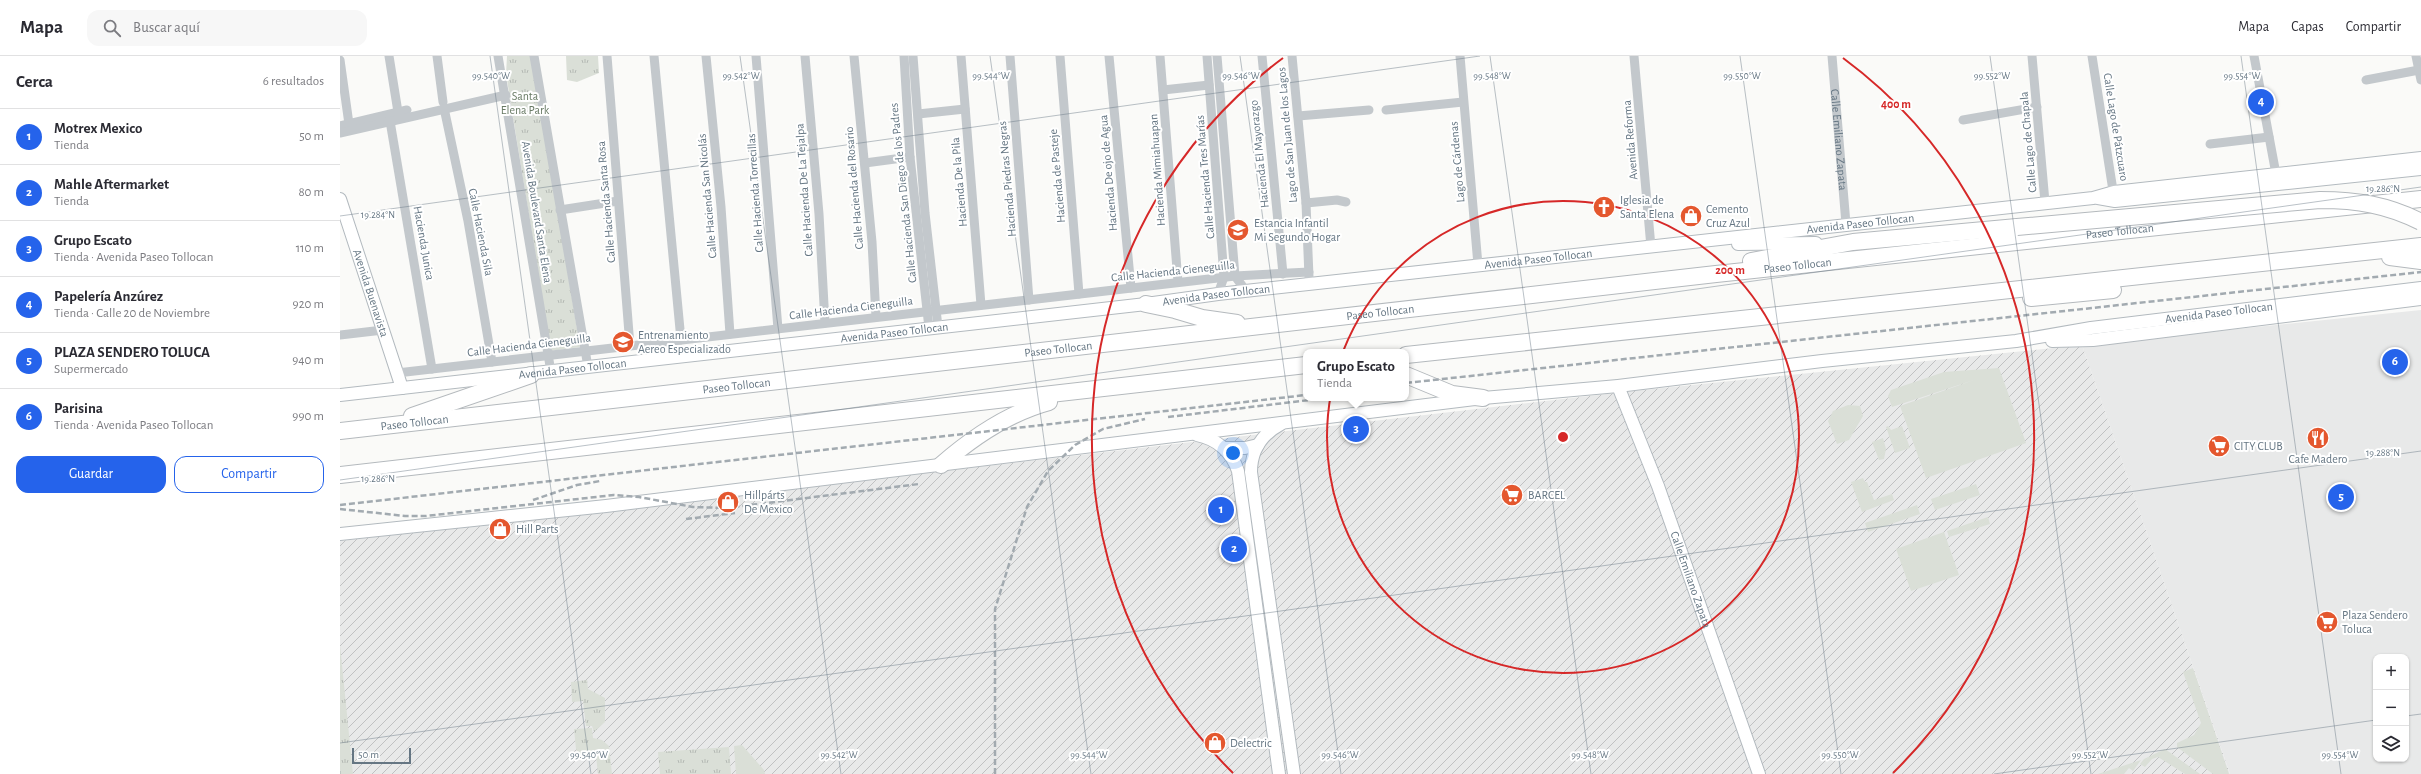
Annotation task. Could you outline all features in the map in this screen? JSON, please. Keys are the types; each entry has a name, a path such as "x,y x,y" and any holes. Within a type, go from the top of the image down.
{"highway":[{"name":"Paseo Tollocan","path":"340,432 1716,274 2421,199"},
{"path":"1716,274 1726,268 1752,261 1853,242 2326,200 2353,200 2392,208 2421,222"},
{"path":"1409,355 2421,246"},
{"path":"1922,299 1945,303 1975,302 2130,288 2360,258 2389,257 2421,261"},
{"path":"1146,304 1185,312 1202,318 1267,326"},
{"path":"340,475 1303,366"},
{"path":"368,428 423,413 466,396 531,375"},
{"path":"1409,376 1452,394 1483,398"},
{"path":"941,465 960,448 1006,418 1076,391"}],"main road":[{"name":"Avenida Paseo Tollocan","path":"2114,197 2276,174 2421,158"},
{"name":"Avenida Paseo Tollocan","path":"340,395 531,375 588,367 1146,304 1218,294 1705,242 1846,224 2045,202 2231,189 2421,169"},
{"name":"Avenida Buenavista","path":"340,199 342,213 402,388"},
{"path":"1705,242 1738,244 1853,242"},
{"name":"Avenida Paseo Tollocan","path":"340,534 606,506 1483,398 1618,386 1822,361 2016,341 2091,328 2421,288"},
{"name":"Avenida Paseo Tollocan","path":"2016,341 2093,340 2421,299"},
{"name":"Calle Emiliano Zapata","path":"1618,386 1658,486 1759,774"},
{"path":"1279,774 1273,729 1263,603 1255,541 1251,472 1253,455 1269,430 1288,422"},
{"path":"1194,434 1203,436 1225,448 1235,461 1255,541"},
{"path":"1225,448 1245,448 1258,445"},
{"path":"1263,603 1294,774"}],"street":[{"path":"389,56 398,112"},
{"name":"Calle Hacienda Sila","path":"437,56 444,105 468,222 492,362"},
{"name":"Avenida Boulevard Santa Elena","path":"498,56 551,372"},
{"path":"500,71 504,56"},
{"name":"Avenida Boulevard Santa Elena","path":"534,56 588,367"},
{"name":"Calle Hacienda Santa Rosa","path":"607,56 630,346"},
{"path":"654,56 680,340"},
{"name":"Calle Hacienda San Nicolás","path":"706,56 721,207 730,334"},
{"name":"Calle Hacienda Torrecillas","path":"756,56 778,329"},
{"name":"Calle Hacienda De La Tejalpa","path":"805,56 819,214 825,323"},
{"name":"Calle Hacienda del Rosario","path":"854,56 865,163 876,317"},
{"name":"Calle Hacienda San Diego de los Padres","path":"904,56 910,157 921,213"},
{"name":"Calle Hacienda San Diego de los Padres","path":"913,56 918,114 921,213 934,328"},
{"name":"Hacienda De la Pila","path":"961,56 981,305"},
{"name":"Hacienda Piedras Negras","path":"1010,56 1029,300"},
{"name":"Hacienda de Pasteje","path":"1060,56 1079,294"},
{"name":"Hacienda De ojo de Agua","path":"1109,56 1131,288"},
{"name":"Hacienda Mimiahuapan","path":"1160,56 1178,282"},
{"name":"Calle Hacienda Tres Marías","path":"1207,56 1224,277 1218,294"},
{"name":"Calle Hacienda Tres Marías","path":"1217,56 1235,276"},
{"name":"Hacienda El Mayorazgo","path":"1262,56 1283,274"},
{"name":"Lago de San Juan de los Lagos","path":"1292,56 1306,203 1310,285"},
{"name":"Lago de Cárdenas","path":"1460,56 1478,266"},
{"name":"Avenida Reforma","path":"1634,56 1651,247"},
{"name":"Calle Emiliano Zapata","path":"1832,56 1846,224"},
{"name":"Calle Lago de Chapala","path":"2032,56 2045,202"},
{"name":"Calle Lago de Pátzcuaro","path":"2092,56 2114,197"},
{"path":"2254,56 2276,174"},
{"path":"2416,56 2421,80"},
{"path":"340,60 344,125 398,112 421,110"},
{"path":"2366,80 2419,70"},
{"path":"905,76 914,74"},
{"path":"1163,90 1209,85"},
{"path":"340,133 390,121 421,110 505,92"},
{"path":"1386,110 1464,102"},
{"path":"1963,120 2037,107"},
{"path":"918,114 965,109"},
{"path":"1298,116 1369,110"},
{"name":"Hacienda Junica","path":"390,121 432,369"},
{"path":"2210,144 2269,137"},
{"path":"1215,156 1225,156"},
{"path":"865,163 910,157"},
{"path":"1306,203 1337,200 1346,202"},
{"path":"560,210 618,201"},
{"name":"Calle Hacienda Cieneguilla","path":"397,373 1178,282 1235,276 1309,272"},
{"path":"1235,276 1246,291"},
{"path":"340,335 383,330"},
{"path":"571,352 573,369"},
{"path":"1273,729 1287,729"}],"shaded area":[{"path":"2421,310 2421,774 2230,774 2082,345"},
{"path":"2082,345 2230,774 340,774 340,541 1624,392"}],"green space":[{"name":"Santa Elena Park","path":"507,56 532,56 580,347 551,351 506,74"},
{"path":"566,56 598,56 599,73 577,82 567,80"},
{"path":"1999,368 2026,443 1926,478 1900,406 1974,380 1892,407 1888,396 1891,390 1944,372"},
{"path":"1848,405 1860,406 1863,416 1849,440 1837,444 1828,421 1833,411"},
{"path":"1888,426 1891,430 1902,426 1910,448 1895,453 1886,427"},
{"path":"1883,438 1886,449 1884,459 1879,460 1872,442"},
{"path":"1863,478 1865,482 1867,482 1874,500 1892,494 1894,500 1862,512 1851,482"},
{"path":"1976,484 1980,495 1935,510 1931,499"},
{"path":"1917,505 1920,514 1868,532 1865,523"},
{"path":"1988,517 1990,524 1949,537 1947,531"},
{"path":"1944,532 1959,575 1911,591 1896,549"},
{"path":"340,645 353,774 340,774"},
{"path":"2193,668 2229,774 2213,774 2177,747 2177,743 2194,735 2201,723 2183,672"},
{"path":"587,680 588,689 605,698 605,722 594,732 592,726 586,726 583,701 572,702 571,682"},
{"path":"592,728 593,738 602,740 609,746 612,774 598,774 596,756 581,757 576,749 574,729"},
{"path":"742,745 764,770 765,774 736,774 734,746"},
{"path":"729,747 731,774 660,774 658,752"},
{"path":"2165,749 2200,774 2185,774 2158,757 2152,759 2145,767 2140,764 2144,759"},
{"path":"2141,760 2133,771 2129,768 2124,774 2098,774"}],"railway":[{"path":"1409,383 2421,272"},
{"path":"340,505 1303,395"},
{"path":"1168,417 1303,401"},
{"path":"995,774 995,609 1027,507 1048,471 1075,445 1103,429 1145,419"},
{"path":"533,500 577,485 600,481"},
{"path":"340,509 405,516 426,516 614,495 639,497 693,507 726,508 919,484"},
{"path":"686,519 735,513"}],"place":[{"name":"Papelería Anzúrez","path":"2261,102"},
{"name":"Iglesia de Santa Elena","path":"1604,207"},
{"name":"Cemento Cruz Azul","path":"1691,216"},
{"name":"Estancia Infantil Mi Segundo Hogar","path":"1238,230"},
{"name":"Entrenamiento Aereo Especializado","path":"623,342"},
{"name":"Parisina","path":"2395,362"},
{"name":"Grupo Escato","path":"1356,429"},
{"name":"Cafe Madero","path":"2318,438"},
{"name":"CITY CLUB","path":"2219,446"},
{"name":"BARCEL","path":"1512,495"},
{"name":"PLAZA SENDERO TOLUCA","path":"2341,497"},
{"name":"Hillpárts De Mexico","path":"728,502"},
{"name":"Motrex Mexico","path":"1221,510"},
{"name":"Hill Parts","path":"500,529"},
{"name":"Mahle Aftermarket","path":"1234,549"},
{"name":"Plaza Sendero Toluca","path":"2327,622"},
{"name":"Delectric","path":"1215,743"}]}
